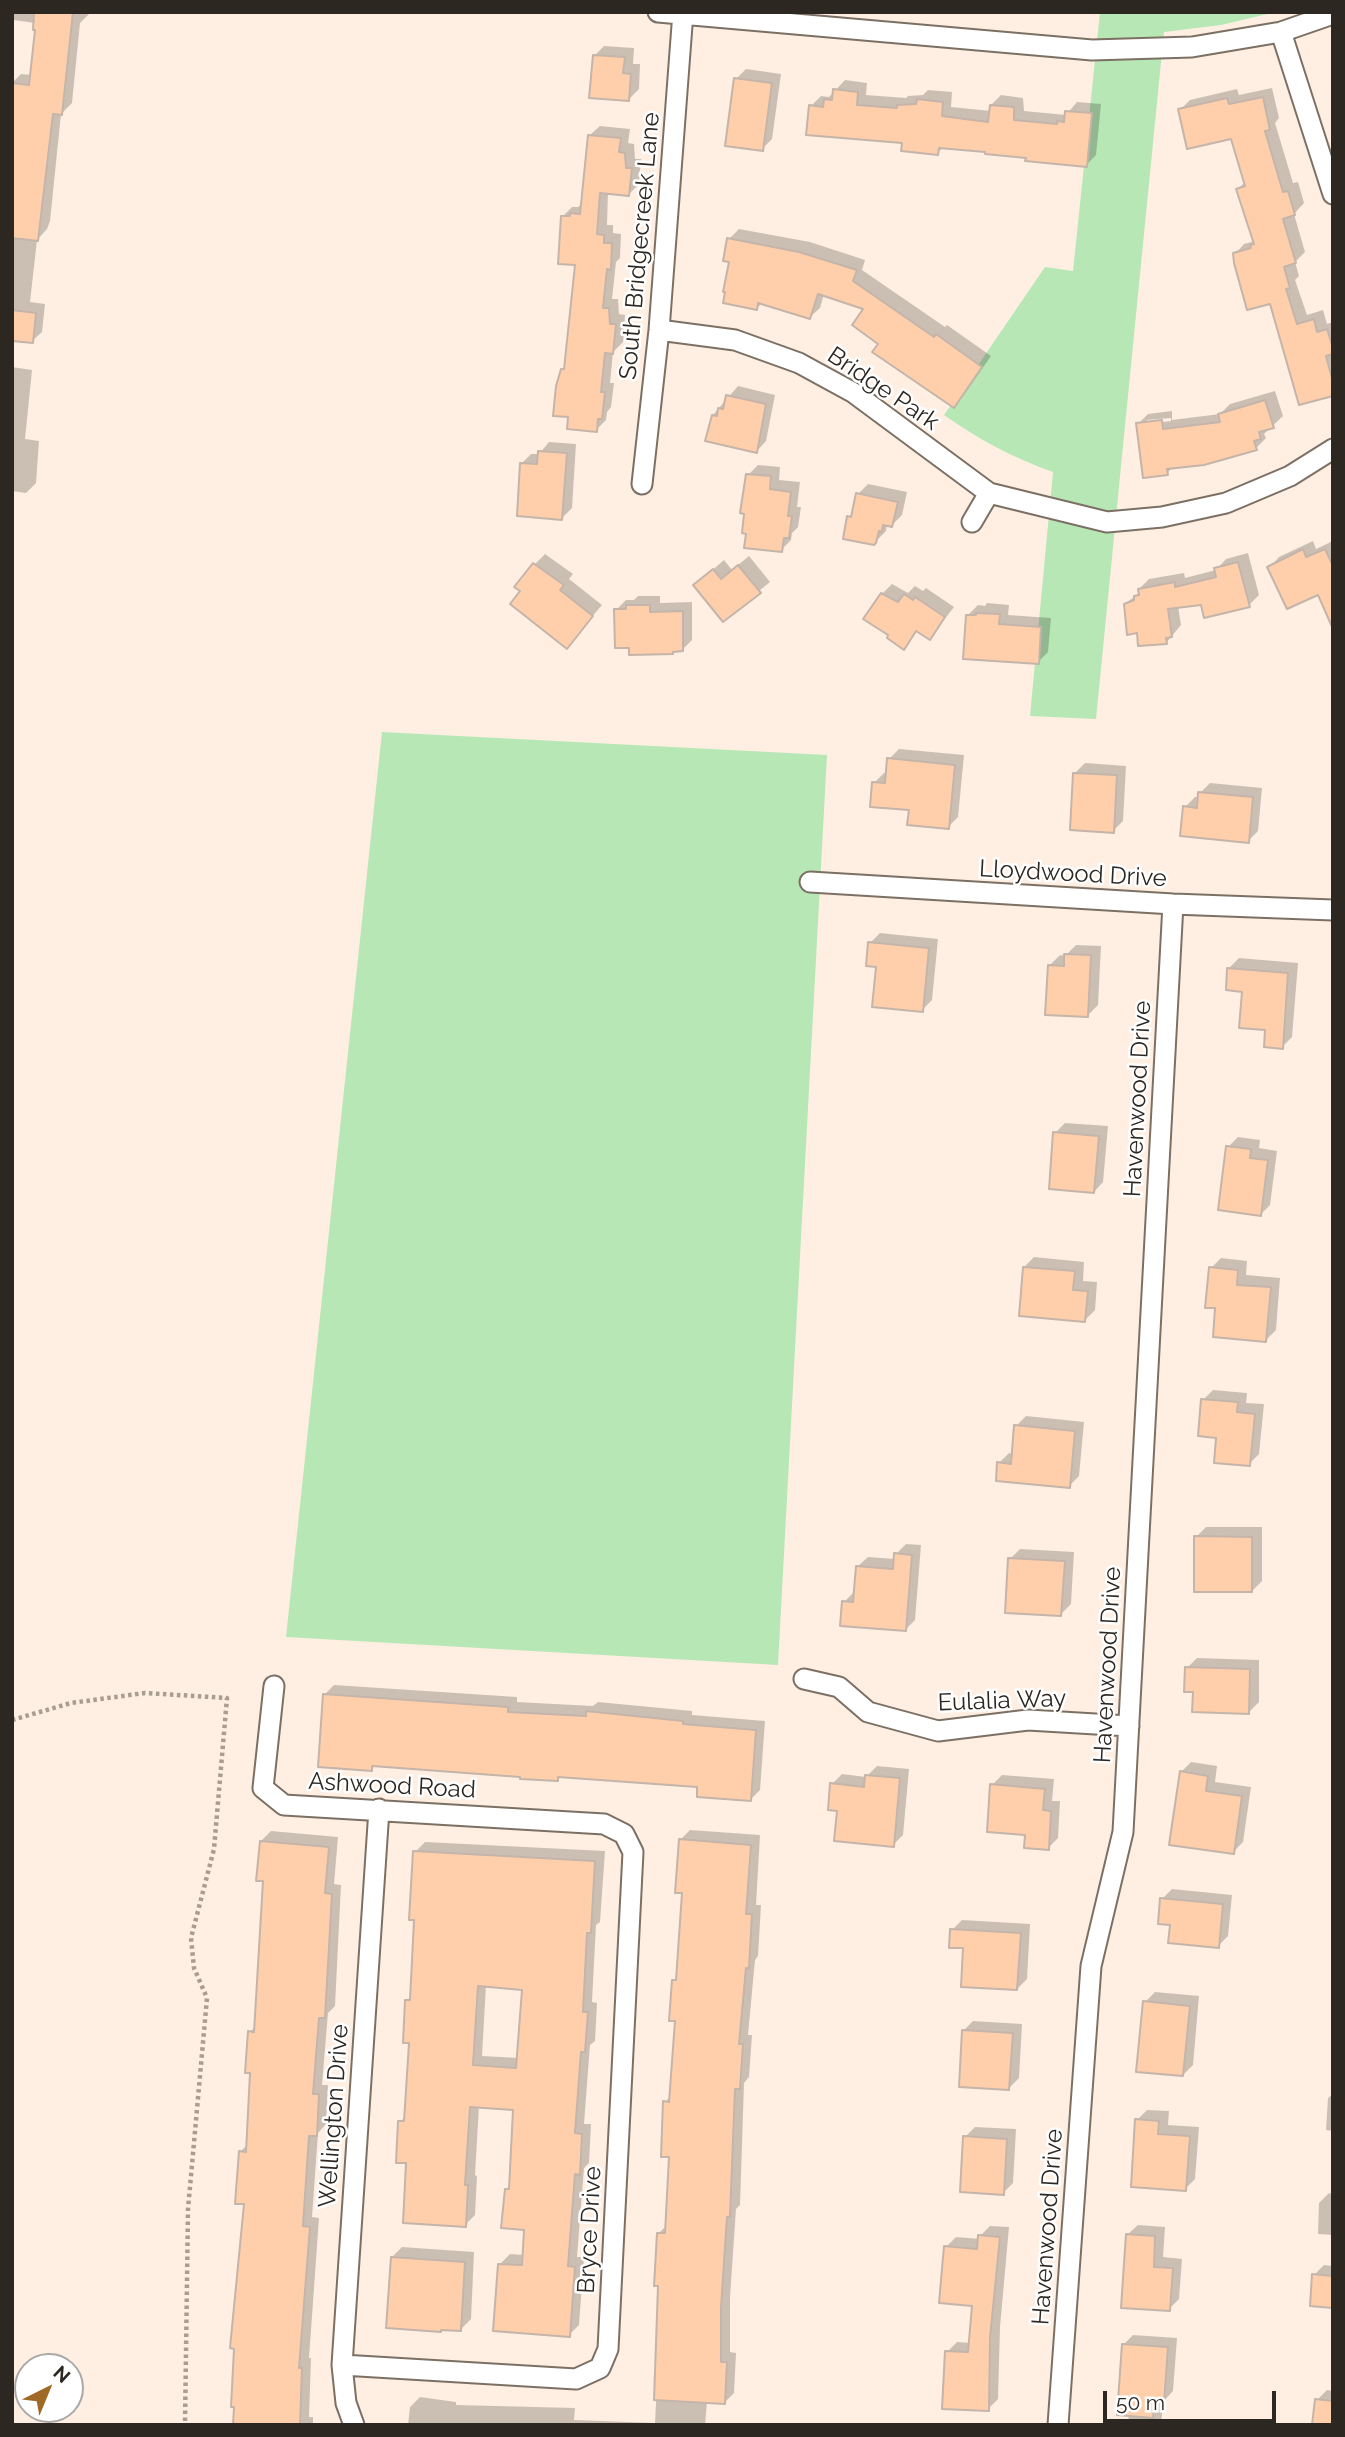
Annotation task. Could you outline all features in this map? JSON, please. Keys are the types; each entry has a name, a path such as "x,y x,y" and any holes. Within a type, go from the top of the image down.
{"street":[{"path":"658,12 1092,50 1192,47 1281,32 1333,14"},
{"name":"South Bridgecreek Lane","path":"642,484 659,330 683,14"},
{"path":"1281,32 1333,194"},
{"name":"Bridge Park","path":"659,330 735,340 799,363 854,393 989,493 1107,522 1162,517 1226,503 1290,476 1333,449"},
{"path":"972,522 989,493"},
{"name":"Lloydwood Drive","path":"810,882 1173,904 1333,909"},
{"name":"Havenwood Drive","path":"1058,2425 1091,1966 1123,1832 1173,904"},
{"name":"Eulalia Way","path":"804,1679 839,1687 867,1712 938,1731 1028,1720 1129,1726"},
{"name":"Ashwood Road","path":"274,1685 263,1788 284,1805 604,1824 624,1834"},
{"name":"Wellington Drive","path":"354,2425 346,2403 342,2365 379,1809"},
{"name":"Bryce Drive","path":"342,2365 576,2379 600,2368 608,2350 634,1852 624,1834"}],"path":[{"path":"12,1720 71,1703 145,1693 227,1698 214,1849 191,1938 194,1968 207,1998 188,2208 185,2425"}],"green space":[{"path":"1100,12 1276,12 1221,25 1164,32 1096,719 1030,716 1053,472 996,447 944,415 1045,267 1073,271"},
{"path":"382,732 827,755 778,1665 286,1637"}],"building":[{"path":"34,12 73,12 62,115 53,114 38,241 12,238 12,83 29,85 35,30"},
{"path":"593,55 625,57 623,73 631,74 629,101 589,98"},
{"path":"734,78 772,83 763,151 725,146"},
{"path":"833,89 858,92 857,105 897,108 897,105 916,104 917,99 943,102 942,116 988,122 990,105 1014,107 1014,120 1057,124 1057,121 1064,122 1065,111 1092,113 1087,167 939,148 938,155 901,151 902,143 806,135 809,105 823,107 824,99 832,100"},
{"path":"1263,97 1270,130 1265,131 1283,192 1288,191 1295,215 1283,219 1296,263 1284,267 1290,288 1286,289 1297,324 1314,319 1317,332 1327,329 1333,348 1333,354 1326,356 1333,382 1333,396 1299,405 1270,304 1247,310 1234,263 1233,253 1251,248 1250,245 1254,244 1236,189 1245,186 1231,139 1187,149 1178,109 1227,98 1229,104"},
{"path":"588,135 621,138 619,152 625,153 626,168 632,168 629,196 600,193 597,234 604,235 604,243 612,243 611,270 607,269 603,308 609,308 610,324 616,324 613,354 605,353 601,392 605,392 602,419 598,419 597,432 567,429 568,417 553,416 556,386 561,369 564,369 575,265 558,264 561,216 580,214"},
{"path":"727,238 799,252 857,270 853,281 982,367 954,408 872,352 878,344 852,325 863,309 818,294 810,319 758,303 757,310 723,303 729,262 723,261"},
{"path":"12,310 36,313 33,343 12,341"},
{"path":"726,395 766,404 757,453 705,441 712,415 717,416 718,408 723,409"},
{"path":"1265,400 1274,428 1259,432 1261,439 1254,441 1257,450 1204,465 1167,469 1168,475 1143,478 1136,423 1162,420 1163,429 1220,422 1218,414"},
{"path":"538,451 567,453 562,520 517,516 520,463 537,464"},
{"path":"746,474 771,476 770,489 791,492 789,538 784,538 782,552 744,548 744,514 740,513"},
{"path":"856,493 898,502 892,527 883,525 874,545 843,539 847,516 851,517"},
{"path":"1303,549 1306,557 1325,549 1333,566 1333,629 1318,595 1287,609 1267,567"},
{"path":"1238,562 1250,607 1204,618 1201,605 1168,609 1172,637 1166,638 1167,644 1138,646 1137,633 1127,635 1124,604 1139,595 1138,589 1175,582 1175,587 1216,577 1214,568"},
{"path":"533,563 564,585 560,590 593,616 567,649 510,604 520,591 514,587"},
{"path":"738,565 761,593 723,622 693,585 713,569 721,579"},
{"path":"881,593 898,602 904,594 913,600 915,597 945,617 930,640 916,631 904,650 887,638 888,635 863,619"},
{"path":"626,605 650,605 650,612 683,611 683,651 673,654 629,655 629,648 615,648 614,609 626,609"},
{"path":"1000,614 999,624 1041,627 1039,664 963,659 966,615"},
{"path":"887,758 955,765 949,829 907,825 909,810 870,807 872,782 885,783"},
{"path":"1073,773 1117,775 1114,833 1070,830"},
{"path":"1198,792 1253,797 1249,843 1180,836 1183,806 1197,808"},
{"path":"868,942 929,948 923,1012 872,1007 876,967 866,966"},
{"path":"1064,954 1091,955 1088,1017 1045,1015 1048,965 1064,966"},
{"path":"1227,968 1288,973 1283,1049 1264,1047 1265,1030 1239,1028 1242,992 1226,990"},
{"path":"1053,1132 1099,1136 1094,1193 1049,1189"},
{"path":"1226,1146 1251,1149 1250,1158 1268,1160 1261,1216 1218,1210"},
{"path":"1023,1267 1075,1271 1073,1290 1088,1291 1085,1322 1019,1316"},
{"path":"1209,1267 1238,1270 1237,1285 1271,1287 1266,1342 1213,1337 1215,1308 1205,1308"},
{"path":"1201,1399 1238,1402 1237,1412 1255,1414 1250,1466 1214,1463 1216,1438 1198,1436"},
{"path":"1014,1425 1075,1431 1070,1488 996,1481 997,1462 1011,1464"},
{"path":"1194,1536 1252,1537 1252,1592 1194,1592"},
{"path":"894,1553 912,1555 906,1631 840,1626 842,1601 853,1602 856,1566 893,1569"},
{"path":"1008,1558 1065,1561 1061,1616 1005,1613"},
{"path":"1185,1667 1250,1669 1249,1714 1192,1712 1193,1692 1184,1692"},
{"path":"323,1694 508,1707 508,1712 586,1716 586,1711 683,1721 683,1724 756,1730 751,1801 697,1797 697,1787 558,1777 558,1781 520,1779 372,1766 372,1771 318,1767"},
{"path":"1180,1771 1208,1776 1206,1791 1242,1796 1234,1854 1169,1845"},
{"path":"865,1775 900,1778 894,1847 834,1841 837,1811 828,1810 830,1783 864,1787"},
{"path":"990,1784 1045,1789 1043,1810 1051,1811 1049,1850 1024,1848 1025,1835 987,1832"},
{"path":"679,1839 751,1845 746,1914 752,1914 749,1968 746,1968 739,2044 743,2044 740,2089 735,2089 730,2217 727,2217 721,2308 721,2362 727,2362 725,2404 654,2400 657,2233 665,2233 669,2157 661,2157 663,2101 669,2102 675,2021 669,2021 672,1980 676,1980 682,1893 675,1893"},
{"path":"260,1841 329,1847 325,1893 332,1894 325,2018 319,2018 313,2094 319,2094 317,2136 309,2136 303,2226 310,2227 299,2368 302,2368 300,2425 233,2425 234,2407 231,2407 234,2349 230,2348 244,2204 235,2204 239,2151 246,2152 250,2073 245,2073 248,2031 254,2032 263,1881 256,1881"},
{"path":"413,1851 595,1861 591,1933 587,1933 583,2012 588,2012 585,2052 581,2052 575,2133 582,2134 580,2175 575,2174 568,2266 575,2267 570,2337 493,2331 498,2264 522,2265 524,2230 501,2228 505,2189 509,2189 513,2110 470,2107 465,2185 468,2185 466,2227 403,2223 406,2163 396,2163 398,2121 404,2121 409,2043 403,2043 405,2000 410,2000 414,1920 409,1920","holes":["478,1986 522,1990 516,2068 473,2065"]},
{"path":"1160,1898 1223,1904 1219,1948 1168,1943 1170,1925 1158,1924"},
{"path":"950,1929 1021,1933 1017,1990 961,1987 963,1948 949,1948"},
{"path":"1143,2001 1190,2006 1183,2076 1136,2072"},
{"path":"962,2030 1013,2033 1009,2090 959,2087"},
{"path":"1135,2119 1159,2121 1158,2134 1190,2136 1186,2191 1131,2187"},
{"path":"963,2136 1007,2139 1004,2195 960,2192"},
{"path":"1126,2234 1155,2236 1154,2267 1173,2268 1170,2311 1121,2308"},
{"path":"978,2235 1000,2237 990,2338 989,2411 942,2409 945,2351 968,2352 972,2306 939,2303 944,2246 977,2249"},
{"path":"391,2257 465,2262 461,2331 386,2328"},
{"path":"1312,2274 1333,2276 1333,2308 1310,2306"},
{"path":"1122,2344 1168,2347 1164,2403 1154,2402 1153,2418 1117,2415"},
{"path":"1315,2399 1333,2401 1333,2425 1312,2425"}]}
